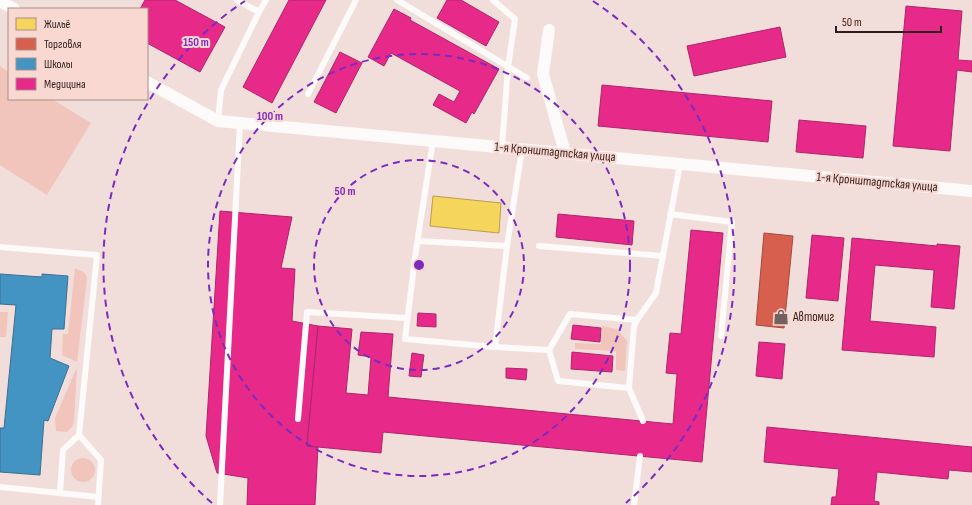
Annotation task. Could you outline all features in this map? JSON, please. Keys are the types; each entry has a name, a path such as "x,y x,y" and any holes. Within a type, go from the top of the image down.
{"street":[{"path":"0,1 12,8"},
{"path":"549,30 543,74 565,153"},
{"name":"1-я Кронштадтская улица","path":"148,83 218,121 972,191"}],"lane":[{"path":"237,0 259,12"},
{"path":"218,121 222,90 266,0"},
{"path":"308,94 356,0"},
{"path":"397,0 527,78"},
{"path":"493,0 515,19 508,67 502,147"},
{"path":"220,505 240,123"},
{"path":"433,141 405,339 549,350"},
{"path":"495,347 507,246 522,149"},
{"path":"643,421 629,388 634,326 656,293 680,164"},
{"path":"670,214 732,222 721,336"},
{"path":"418,241 507,246"},
{"path":"539,246 663,256"},
{"path":"0,247 97,255 79,435 63,450 60,492"},
{"path":"298,419 307,312 407,318"},
{"path":"629,388 558,381 549,350 570,314 637,320"},
{"path":"79,435 101,460 98,505"},
{"path":"634,505 640,456"},
{"path":"0,487 98,496"}],"shaded area":[{"path":"0,66 8,71 8,100 54,100 91,123 47,195 0,165"},
{"path":"75,268 85,273 87,278 77,362 62,355 63,334 68,334"},
{"path":"0,312 8,312 6,337 0,337"},
{"path":"602,326 617,329 627,341 625,371 616,370 616,351 575,349 575,343 601,344"},
{"path":"77,367 74,422 72,427 67,432 56,431 55,418"},
{"path":"83,458 92,461 95,470 92,479 83,482 74,479 71,470 74,461"}],"building: Жильё":[{"path":"433,196 501,203 499,233 430,226"}],"building: Торговля":[{"path":"764,233 793,236 784,328 756,325"}],"building: Школы":[{"path":"0,274 42,277 42,274 68,276 64,329 52,329 50,358 69,366 48,421 44,420 40,475 0,472 0,428 4,428 16,305 0,304"}],"building: Медицина":[{"path":"145,0 175,0 225,27 200,72 148,44 148,8 141,8"},
{"path":"289,0 326,0 272,103 243,87"},
{"path":"447,0 461,0 499,22 486,46 437,18"},
{"path":"906,6 962,11 958,60 972,61 972,72 957,70 950,151 893,146"},
{"path":"394,9 411,18 410,20 499,69 474,114 472,112 466,123 433,105 439,94 454,102 460,91 391,53 384,66 368,57"},
{"path":"780,27 786,57 694,76 687,46"},
{"path":"340,52 362,63 336,113 314,102"},
{"path":"602,85 772,101 768,142 598,126"},
{"path":"799,120 866,126 863,158 796,152"},
{"path":"220,211 292,217 281,268 295,269 292,321 318,326 307,446 318,447 315,505 247,505 248,478 217,473 206,436"},
{"path":"558,214 634,221 632,245 556,237"},
{"path":"691,230 723,233 702,462 383,432 381,453 307,446 318,326 352,329 346,393 368,395 371,357 358,355 361,332 393,334 388,397 673,424 677,374 666,373 670,333 681,334"},
{"path":"812,235 844,238 838,301 806,298"},
{"path":"852,238 937,246 937,244 960,246 954,309 931,307 934,270 875,265 870,321 936,327 934,357 842,350"},
{"path":"418,313 436,314 436,327 417,326"},
{"path":"573,325 601,328 600,342 571,339"},
{"path":"759,342 785,344 782,379 756,376"},
{"path":"572,352 613,356 612,372 571,369"},
{"path":"412,353 424,355 421,377 409,376"},
{"path":"506,368 527,369 526,380 506,378"},
{"path":"767,427 972,447 972,472 949,470 948,479 877,472 874,501 879,502 879,505 831,505 832,497 836,497 839,469 764,462"}],"place":[{"name":"Автомиг","path":"781,317"}]}
